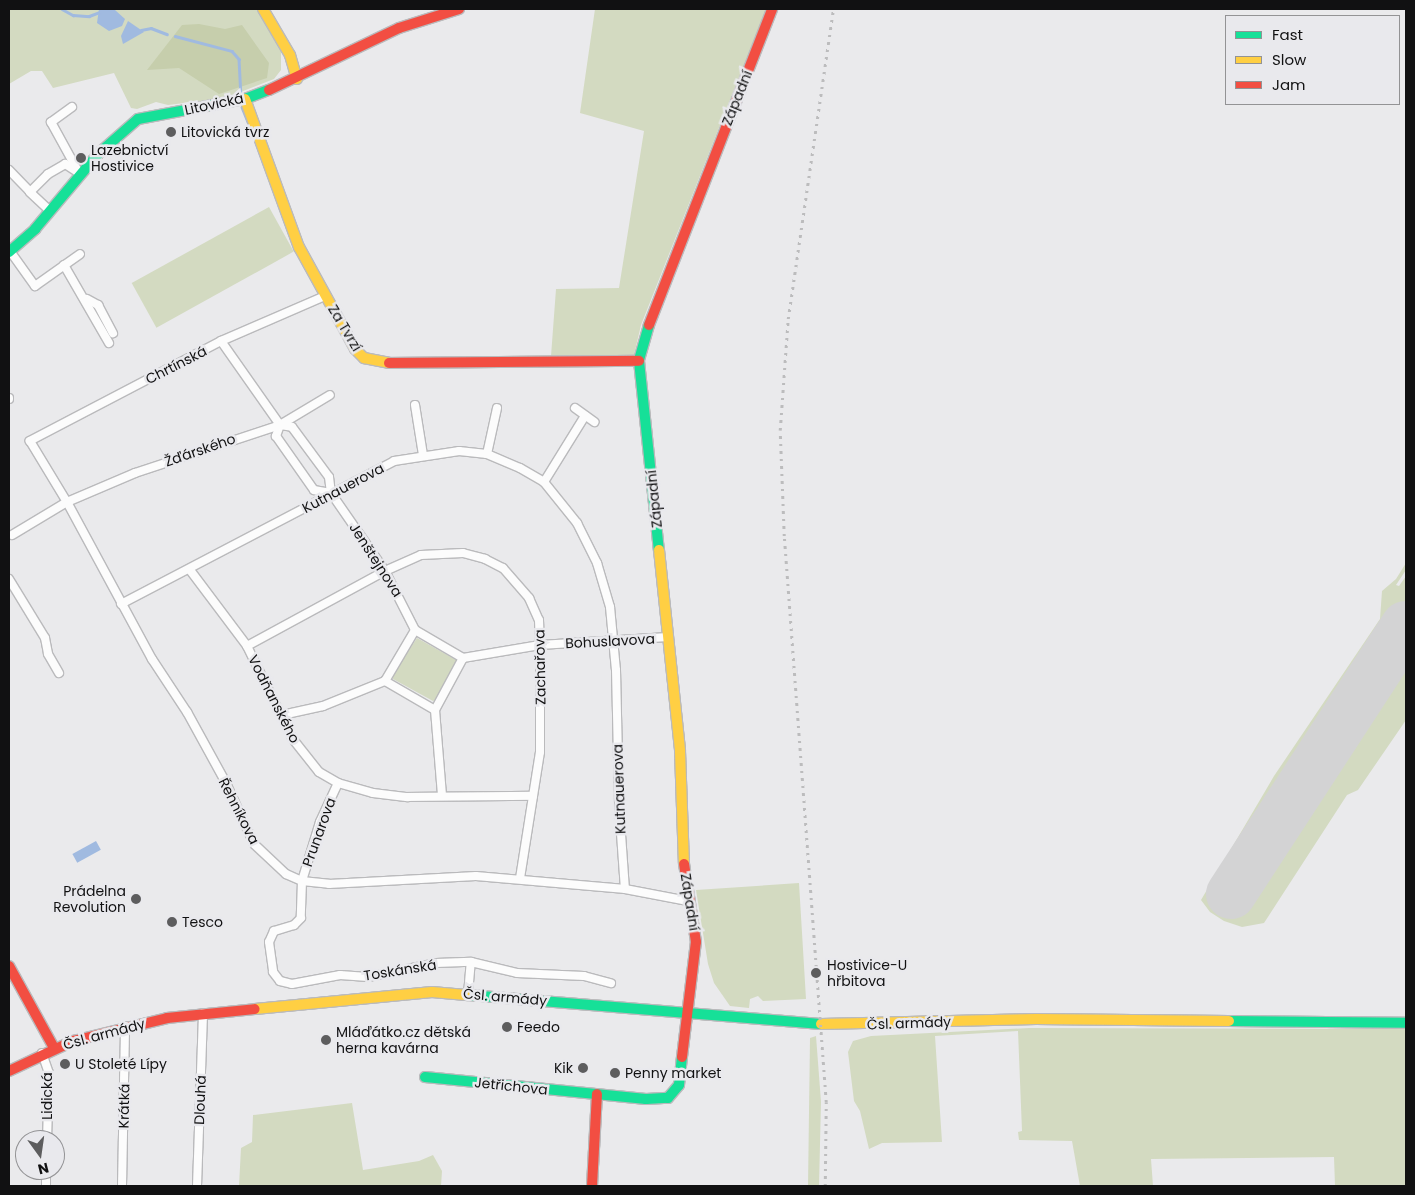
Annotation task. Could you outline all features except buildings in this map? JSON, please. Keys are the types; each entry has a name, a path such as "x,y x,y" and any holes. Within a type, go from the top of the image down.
{"street":[{"path":"264,9 290,55 297,79"},
{"name":"Litovická","path":"9,251 35,229 80,173 138,119 245,99 297,79 399,28 459,9"},
{"name":"Západní","path":"597,1094 668,1098 679,1085 696,942 684,881 680,751 639,361 652,311 772,9"},
{"name":"Za Tvrzí","path":"245,99 296,239 354,349 364,358 378,363 639,361"},
{"path":"72,107 51,122 80,173"},
{"path":"30,192 48,174 65,164 80,173"},
{"path":"9,170 49,210"},
{"path":"9,251 35,286 80,254"},
{"path":"64,265 85,298 109,343"},
{"name":"Chrtínská","path":"30,441 221,342 326,296"},
{"path":"85,298 98,305 113,333"},
{"name":"Jenštejnova","path":"221,342 280,425 292,427 329,477 332,493 385,571 415,630"},
{"name":"Žďárského","path":"12,535 67,502 135,473 280,425 330,395"},
{"path":"415,404 423,454"},
{"path":"487,454 496,408"},
{"path":"575,408 594,422"},
{"path":"544,482 585,416"},
{"name":"Jenštejnova","path":"280,425 276,436 314,490 332,493"},
{"name":"Řehníkova","path":"30,441 67,502 121,604 187,712 226,783 254,844 286,874 302,881 329,884 476,876 520,878 625,890 688,901"},
{"name":"Kutnauerova","path":"121,604 190,570 394,461 423,454 459,451 487,454 544,482 577,523 597,563 610,607 614,642 619,806 625,890"},
{"name":"Zachařova","path":"247,646 385,571 421,555 444,552 485,558 503,568 529,598 539,620 540,752 520,878"},
{"name":"Vodňanského","path":"190,570 247,646 292,738 306,759 320,772 338,783 373,793 442,796 533,796"},
{"path":"9,579 46,638 48,654 59,674"},
{"path":"282,715 323,706 385,681 415,630 463,658 435,710 442,796"},
{"name":"Bohuslavova","path":"463,658 540,644 614,642 668,637"},
{"path":"385,681 435,710"},
{"name":"Prunarova","path":"302,881 320,822 338,783"},
{"name":"Toskánská","path":"302,881 301,918 294,925 274,931 269,942 272,972 280,981 292,984 340,975 368,977 436,963 471,962 516,974 584,976 611,982"},
{"path":"468,994 471,962"},
{"path":"9,966 39,1016 54,1048"},
{"name":"Čsl. armády","path":"9,1071 54,1048 125,1026 203,1013 335,1003 409,993 468,994 810,1024 1011,1019 1406,1023"},
{"name":"Dlouhá","path":"197,1186 203,1013"},
{"name":"Krátká","path":"122,1186 125,1026"},
{"name":"Lidická","path":"42,1053 49,1073 47,1130"},
{"name":"Jetřichova","path":"424,1077 597,1094"},
{"path":"592,1186 597,1094"}],"green space":[{"path":"9,9 259,9 281,49 281,70 274,79 225,98 168,105 156,102 137,109 131,108 114,73 53,88 42,71 31,71 9,84"},
{"path":"595,9 766,9 641,325 634,355 551,356 556,289 619,288 644,131 580,113"},
{"path":"199,24 225,29 242,25 269,63 267,78 219,94 179,68 147,70 182,25"},
{"path":"269,207 294,252 156,328 132,283"},
{"path":"1406,563 1406,570 1396,585 1399,586 1406,576 1406,720 1358,790 1347,795 1264,923 1242,927 1224,921 1210,912 1201,900 1274,776 1380,619 1382,591 1396,579"},
{"path":"417,638 458,661 437,699 433,701 393,679 393,674"},
{"path":"799,883 806,999 763,1001 758,996 750,999 749,1008 730,1006 714,983 708,964 696,890"},
{"path":"1029,1028 1406,1029 1406,1186 1335,1186 1334,1157 1151,1159 1153,1186 1080,1186 1072,1141 1019,1140 1018,1132 1022,1131 1018,1031 935,1036 942,1142 882,1143 869,1149 860,1111 854,1101 848,1052 853,1041 871,1036"},
{"path":"816,1036 821,1102 819,1186 808,1186 810,1038"},
{"path":"352,1103 363,1170 419,1161 433,1155 442,1171 441,1186 239,1186 241,1148 252,1142 253,1115"}],"water":[{"path":"99,9 115,10 125,19 122,26 109,31 97,23"},
{"path":"128,21 144,32 123,44 121,36"},
{"path":"96,841 101,850 77,863 72,854"}],"waterway":[{"path":"62,9 73,15 89,16 100,12"},
{"path":"141,30 151,28 167,34"},
{"path":"175,36 232,51 239,59 241,93"},
{"path":"242,107 250,127"}],"runway":[{"path":"1231,894 1406,626"}],"railway":[{"path":"825,1186 826,1102 784,536 780,430 788,319 833,9"}],"traffic: fast":[{"path":"9,252 35,229 98,154 138,119 245,99 269,90"},
{"path":"649,325 639,361 659,550"},
{"path":"469,995 821,1024"},
{"path":"1229,1021 1406,1023"},
{"path":"425,1077 646,1099 668,1098 679,1085 682,1057"}],"traffic: slow":[{"path":"263,9 290,55 297,79"},
{"path":"245,99 299,247 355,349 364,358 389,363"},
{"path":"659,550 680,751 684,864"},
{"path":"255,1009 432,992 469,995"},
{"path":"821,1024 1036,1019 1229,1021"}],"traffic: jam":[{"path":"269,90 399,28 459,9"},
{"path":"649,325 772,9"},
{"path":"389,363 639,361"},
{"path":"682,1057 696,942 684,864"},
{"path":"9,966 54,1048"},
{"path":"9,1071 73,1041 167,1018 255,1009"},
{"path":"592,1186 597,1094"}],"place":[{"name":"Litovická tvrz","path":"171,132"},
{"name":"Lazebnictví Hostivice","path":"81,158"},
{"name":"Prádelna Revolution","path":"136,899"},
{"name":"Tesco","path":"172,922"},
{"name":"Hostivice-U hřbitova","path":"816,973"},
{"name":"Feedo","path":"507,1027"},
{"name":"Mláďátko.cz dětská herna kavárna","path":"326,1040"},
{"name":"U Stoleté Lípy","path":"65,1064"},
{"name":"Kik","path":"583,1068"},
{"name":"Penny market","path":"615,1073"}]}
